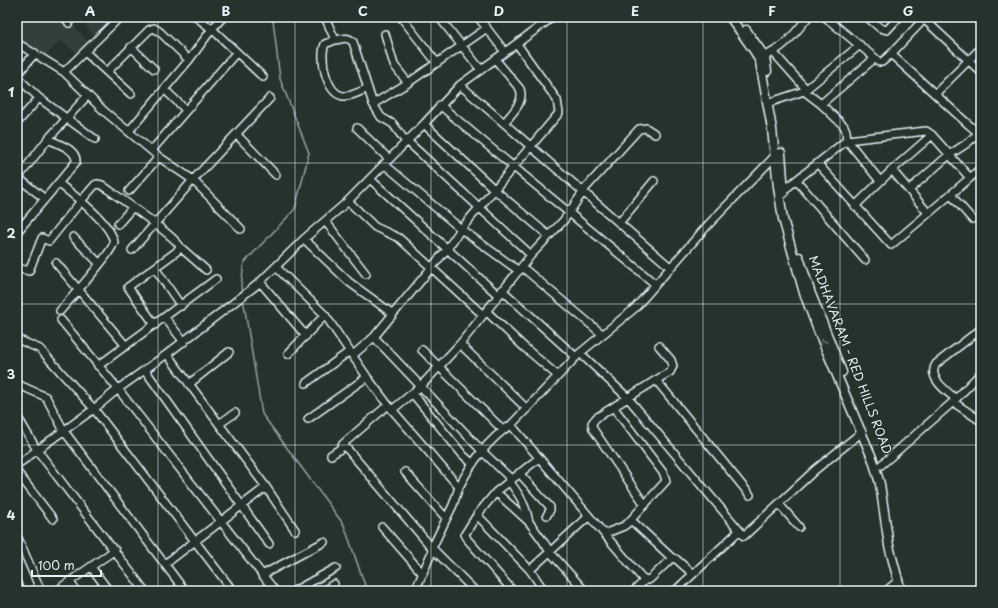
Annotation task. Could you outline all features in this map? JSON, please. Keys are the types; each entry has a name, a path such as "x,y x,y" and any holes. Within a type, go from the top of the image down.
{"main road":[{"name":"MADHAVARAM - RED HILLS ROAD","path":"730,17 762,58"},
{"name":"MADHAVARAM - RED HILLS ROAD","path":"736,17 762,58 771,102 789,220 798,254 811,294 880,465 884,481 887,513 905,591"},
{"name":"MADHAVARAM - RED HILLS ROAD","path":"778,155 778,187 783,219 804,294 819,334 873,460 880,484 889,546 901,591"}],"street":[{"path":"64,72 120,17"},
{"path":"196,17 212,29 263,77"},
{"path":"129,130 223,17"},
{"path":"325,17 335,40"},
{"path":"401,17 437,63"},
{"path":"439,17 481,70"},
{"path":"478,17 505,52"},
{"path":"17,465 94,409 118,389 184,342 259,283 304,239 326,222 348,201 460,85 553,17"},
{"path":"762,58 774,53 792,38 808,17"},
{"path":"825,17 879,62 882,62 891,54 925,18 981,72"},
{"path":"867,17 880,28 887,30 899,17"},
{"path":"107,72 149,30 154,28 188,60"},
{"path":"373,104 408,83 487,28"},
{"path":"385,34 394,65 408,83"},
{"path":"368,88 350,95 344,96 338,94 328,83 322,55 322,50 325,44 335,40 347,38 351,39 353,42 368,88 373,104 382,116 393,124 406,141 531,254"},
{"path":"17,43 64,72 104,111 129,130 159,157 193,180 241,229"},
{"path":"306,382 374,337 447,249 461,229 558,116 559,106 557,100 517,44"},
{"path":"771,102 805,90 860,45"},
{"path":"131,47 154,69"},
{"path":"935,94 981,48"},
{"path":"85,52 131,94"},
{"path":"35,53 17,76 39,98 95,139"},
{"path":"152,150 236,53"},
{"path":"774,53 805,90 844,126 847,140 880,182"},
{"path":"891,54 980,133 949,155 909,190"},
{"path":"821,104 875,58"},
{"path":"495,59 520,89 522,94 518,104 504,123"},
{"path":"460,85 670,267"},
{"path":"164,89 186,110"},
{"path":"45,199 17,178 48,139 88,95"},
{"path":"17,122 39,98"},
{"path":"132,250 193,180 270,98"},
{"path":"440,105 513,168 570,212 655,284"},
{"path":"424,124 495,190 549,236"},
{"path":"357,128 387,162 461,229 520,269 602,334"},
{"path":"331,455 390,408 413,394 460,344 531,254 570,212 575,202 583,192 639,130 646,128 655,134"},
{"path":"784,190 847,140 926,132 932,135 970,178"},
{"path":"236,135 276,174"},
{"path":"854,206 932,135"},
{"path":"17,232 76,162 75,155 71,151 48,139"},
{"path":"415,591 431,554 432,548 469,468 503,430 511,425 527,409 578,355 635,308 707,226 778,155"},
{"path":"129,191 159,157"},
{"path":"818,164 890,245 951,195 981,168"},
{"path":"892,170 928,213"},
{"path":"370,179 447,249 578,355 628,398 744,536 815,470 862,432"},
{"path":"619,223 654,181"},
{"path":"797,181 865,260"},
{"path":"58,183 81,201 108,228 114,239 114,244 100,264 60,311"},
{"path":"17,268 30,271 42,238 49,241 95,185 99,184 176,239 180,247 206,270"},
{"path":"951,195 972,220"},
{"path":"348,201 375,227 399,238 558,376"},
{"path":"118,224 132,208"},
{"path":"326,222 366,274"},
{"path":"73,237 100,264"},
{"path":"304,239 349,282 393,314"},
{"path":"155,325 128,287 176,252 180,247"},
{"path":"56,263 126,346"},
{"path":"276,267 325,315 390,408 459,487"},
{"path":"155,268 181,306"},
{"path":"98,366 216,280"},
{"path":"259,283 306,336"},
{"path":"288,354 325,315"},
{"path":"165,318 184,342"},
{"path":"61,320 118,389 273,590"},
{"path":"981,329 936,364 933,368 935,377 954,401 981,421"},
{"path":"374,337 510,480 522,499 526,508 529,522"},
{"path":"17,339 40,349 94,409 233,591"},
{"path":"460,344 527,409"},
{"path":"645,505 592,426 596,418 670,372 673,366 671,360 659,346"},
{"path":"422,350 503,430"},
{"path":"189,384 229,352"},
{"path":"167,354 266,487 295,530"},
{"path":"145,370 269,544"},
{"path":"880,465 954,401 981,373"},
{"path":"308,419 367,377"},
{"path":"656,380 750,495"},
{"path":"17,384 46,397 64,431 185,591"},
{"path":"413,394 463,455 473,464"},
{"path":"604,534 624,526 631,520 664,484 665,478 614,408"},
{"path":"219,424 235,413"},
{"path":"17,416 37,450 145,591"},
{"path":"511,425 645,580"},
{"path":"343,444 432,548 475,591"},
{"path":"513,591 465,537 466,531 496,492 539,458"},
{"path":"17,472 53,519"},
{"path":"405,472 446,518"},
{"path":"519,473 550,507 547,515"},
{"path":"165,564 266,487"},
{"path":"496,492 529,522 550,552 585,591"},
{"path":"779,504 799,527"},
{"path":"477,515 530,570 541,586 539,591"},
{"path":"530,570 589,516"},
{"path":"631,520 672,558 676,559 693,574"},
{"path":"382,527 423,574"},
{"path":"675,591 739,531"},
{"path":"17,536 41,591"},
{"path":"262,575 324,542"},
{"path":"58,591 115,550"},
{"path":"634,591 645,580 650,579 672,558"},
{"path":"91,567 109,591"},
{"path":"294,591 336,568"},
{"path":"886,591 898,581"},
{"path":"70,582 76,591"},
{"path":"17,583 19,589 17,589"},
{"path":"323,591 334,584"}],"shaded area":[{"path":"17,17 66,17 89,43 79,55 61,40 46,55 17,39"},
{"path":"79,17 119,17 98,41"}],"waterway":[{"path":"242,293 241,286 244,263 295,209 309,153 280,79 273,20 274,17"},
{"path":"243,298 262,414 344,525 367,591"}]}
